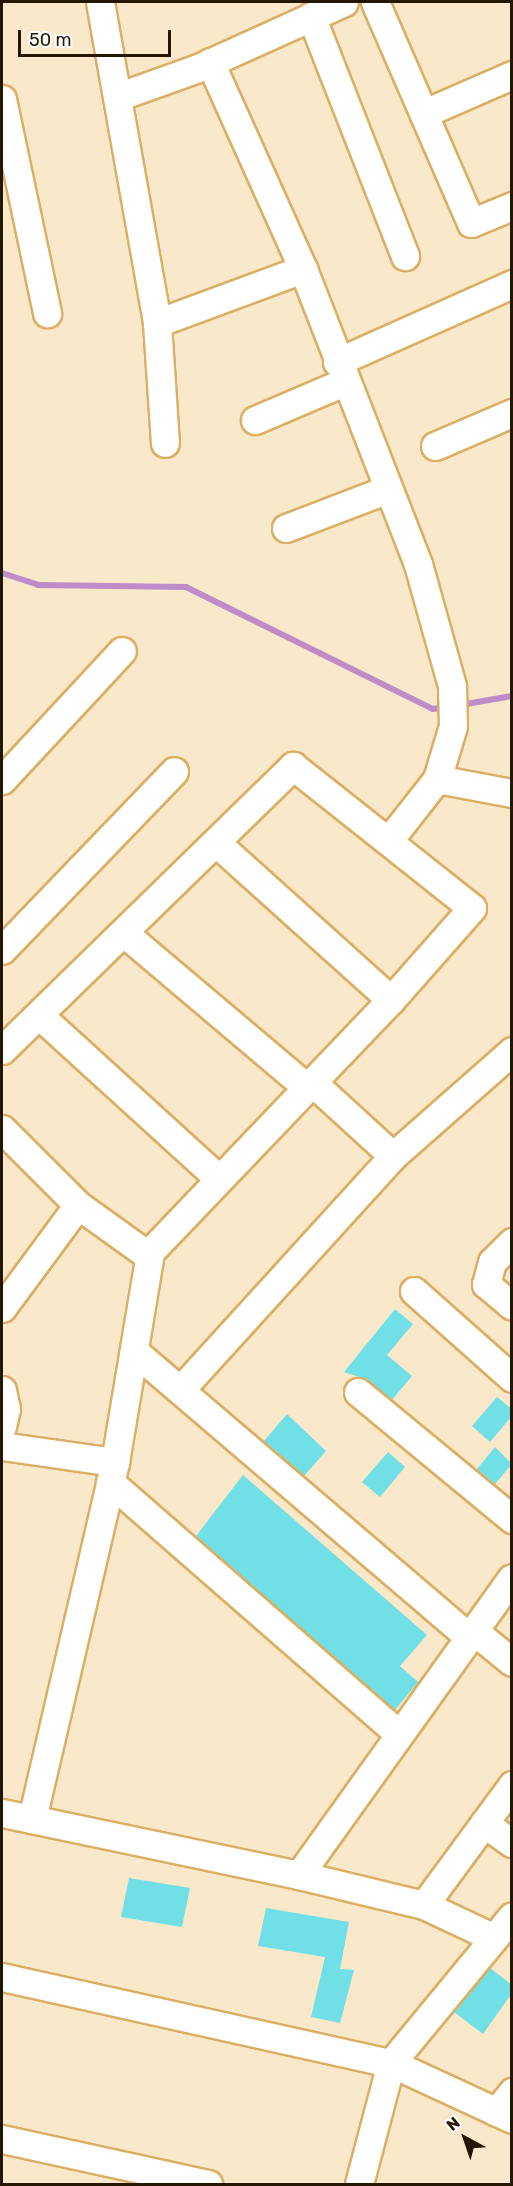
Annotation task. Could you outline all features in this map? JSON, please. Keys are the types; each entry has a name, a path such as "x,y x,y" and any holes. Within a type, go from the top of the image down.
{"street":[{"path":"100,2 120,96 157,323 165,443"},
{"path":"120,96 210,62 344,2"},
{"path":"375,2 427,112 471,223 512,206"},
{"path":"311,16 405,256"},
{"path":"210,62 303,269 340,372 431,602 452,686 453,726 437,779 389,840"},
{"path":"427,112 512,75"},
{"path":"2,103 47,313"},
{"path":"157,323 303,269"},
{"path":"255,420 340,372 512,284"},
{"path":"435,446 512,413"},
{"path":"286,528 388,489"},
{"path":"2,780 122,651"},
{"path":"2,1050 218,844 293,766 472,908 391,999 217,1177 149,1256 113,1472 32,1819"},
{"path":"2,950 174,771"},
{"path":"437,779 512,793"},
{"path":"218,844 391,999"},
{"path":"124,933 393,1156"},
{"path":"39,1014 217,1177"},
{"path":"182,1389 393,1156 512,1051"},
{"path":"2,1129 78,1205 149,1256"},
{"path":"2,1308 78,1205"},
{"path":"512,1242 492,1263 486,1284 512,1306"},
{"path":"414,1291 512,1378"},
{"path":"134,1351 471,1634 512,1662"},
{"path":"2,1390 6,1409 2,1427"},
{"path":"358,1392 512,1519"},
{"path":"2,1446 113,1472 399,1734"},
{"path":"299,1875 512,1578"},
{"path":"424,1905 512,1785"},
{"path":"2,1813 299,1875 424,1905 494,1938"},
{"path":"484,1823 512,1843"},
{"path":"358,2184 391,2063 512,1916"},
{"path":"2,1977 391,2063 506,2108"},
{"path":"2,2139 208,2184"}],"building":[{"path":"395,1309 413,1324 387,1355 412,1376 392,1400 368,1380 344,1372"},
{"path":"497,1397 512,1409 512,1416 490,1442 472,1426"},
{"path":"287,1414 326,1451 304,1476 264,1441"},
{"path":"495,1447 512,1464 495,1484 477,1469"},
{"path":"388,1452 405,1467 380,1497 362,1482"},
{"path":"243,1475 427,1635 400,1666 418,1682 395,1710 196,1536"},
{"path":"129,1878 190,1888 182,1927 121,1917"},
{"path":"266,1908 349,1922 340,1969 354,1970 340,2023 311,2017 325,1957 258,1946"},
{"path":"490,1968 512,1985 512,1993 483,2034 454,2012"}],"waterway":[{"path":"2,573 38,585 186,587 433,709 447,707"},
{"path":"460,705 512,696"}]}
